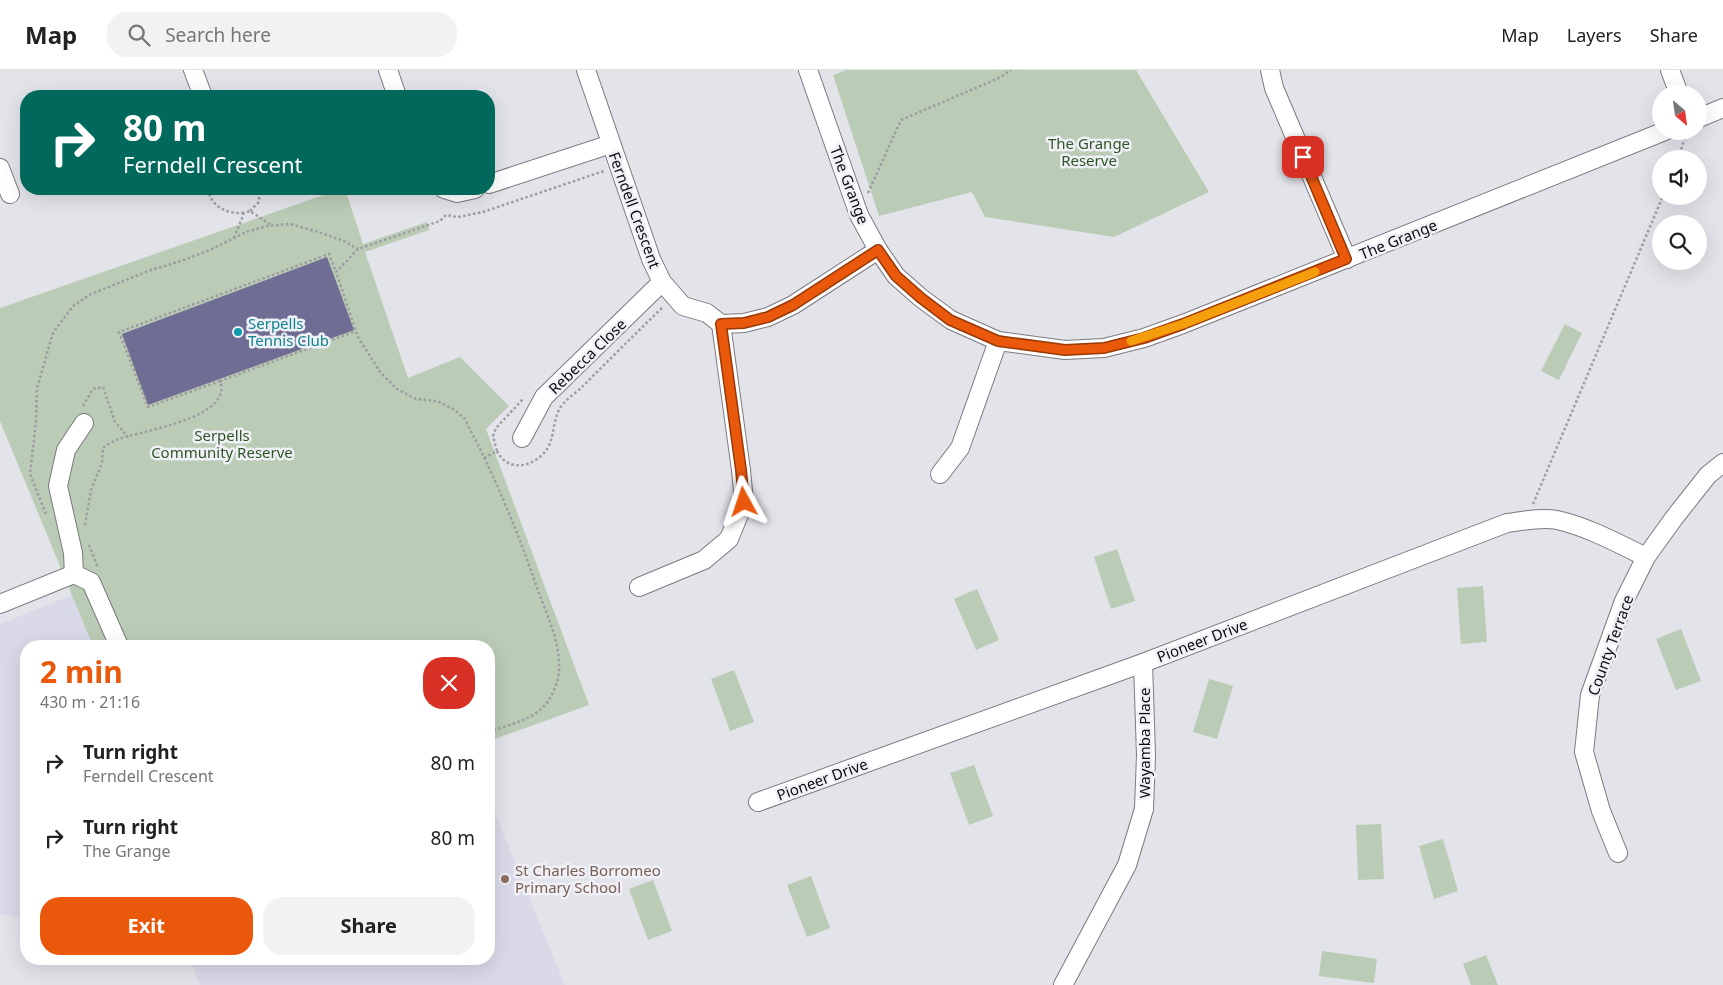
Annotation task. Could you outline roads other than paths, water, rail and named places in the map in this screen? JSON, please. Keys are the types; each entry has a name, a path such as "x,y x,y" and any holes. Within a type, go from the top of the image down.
{"street":[{"path":"193,70 200,90"},
{"path":"388,70 395,90"},
{"name":"Ferndell Crescent","path":"586,70 651,259 662,282 683,306 707,313 721,324"},
{"name":"The Grange","path":"808,70 859,215 878,250 896,276 950,320 998,341 1065,350 1104,348 1144,338 1183,324 1652,136"},
{"path":"1270,70 1274,88 1346,259"},
{"path":"1670,70 1676,85"},
{"path":"1708,114 1723,108"},
{"path":"495,182 611,144"},
{"path":"0,168 10,194"},
{"path":"639,588 704,560 729,539 744,502 721,324 744,323 768,317 793,305 878,250"},
{"name":"Rebecca Close","path":"522,438 544,397 662,282"},
{"path":"940,474 960,448 998,341"},
{"path":"74,574 73,553 58,486 66,450 83,414"},
{"name":"County Terrace","path":"1618,853 1600,811 1584,752 1590,695 1624,601 1646,557 1708,475 1723,463"},
{"name":"Pioneer Drive","path":"758,802 1143,663 1506,523 1526,520 1555,520 1592,531 1646,557"},
{"path":"0,604 74,574 91,582 116,640"},
{"name":"Wayamba Place","path":"1063,985 1127,865 1144,809 1146,755 1143,663"}],"place":[{"name":"Serpells Tennis Club","path":"238,332"},
{"name":"St Charles Borromeo Primary School","path":"505,879"}],"park label":[{"name":"The Grange Reserve","path":"1089,152"},
{"name":"Serpells Community Reserve","path":"222,444"}]}
